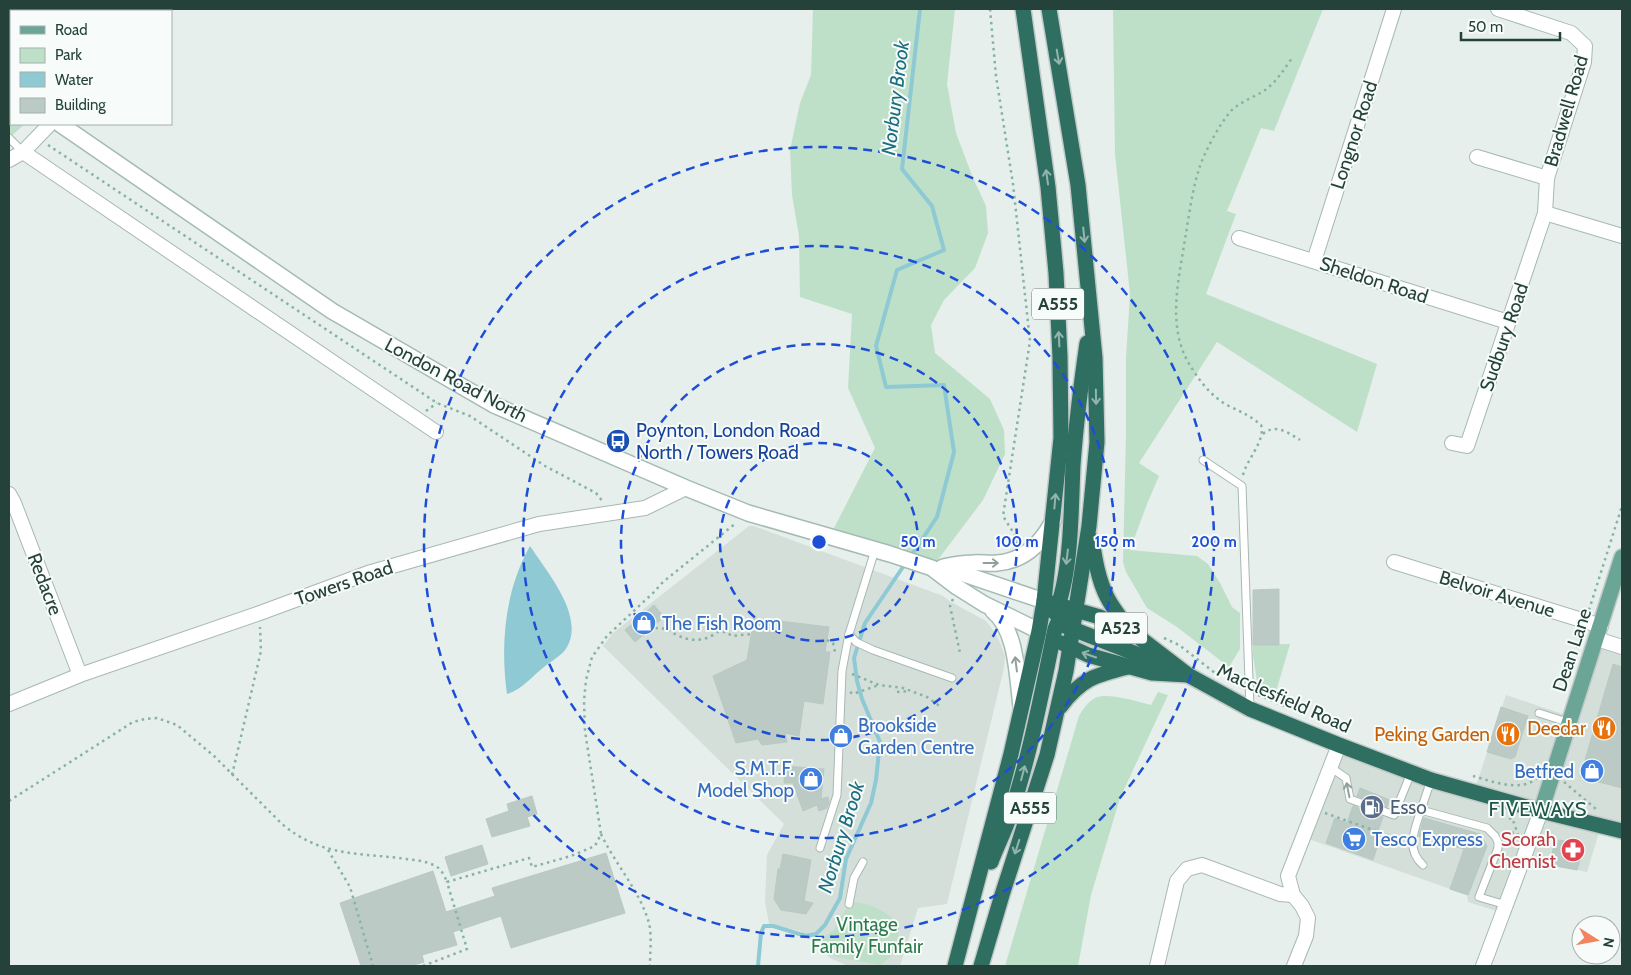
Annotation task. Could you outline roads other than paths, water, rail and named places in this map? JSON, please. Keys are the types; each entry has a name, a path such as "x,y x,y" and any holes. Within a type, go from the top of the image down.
{"highway":[{"name":"A555","path":"955,966 1021,713 1039,630 1053,612 1053,521 1061,438 1056,273 1048,187 1023,9"},
{"name":"A555","path":"981,966 1047,755 1058,709 1070,648 1089,526 1097,442 1095,358 1078,185 1049,9"},
{"path":"968,916 1013,806 1035,729 1054,638 1053,612 1064,584 1068,551 1076,420 1091,317"},
{"path":"1089,526 1096,565 1107,598 1132,632"},
{"name":"Macclesfield Road","path":"1053,612 1076,610 1100,617 1132,632 1181,675 1250,708 1411,773 1541,812 1622,831"},
{"path":"1053,612 1073,630 1157,662 1181,675"},
{"name":"Macclesfield Road","path":"1039,630 1070,648 1088,655 1152,673 1181,675"},
{"path":"1058,709 1069,695 1086,680 1106,672 1130,667"}],"main road":[{"name":"London Road North","path":"61,125 332,311 494,405 748,513 932,566"},
{"path":"932,566 975,562 994,564 1015,559 1034,548 1045,535 1053,521"},
{"name":"Dean Lane","path":"1541,812 1622,557"},
{"name":"Macclesfield Road","path":"932,566 1053,612"},
{"name":"Macclesfield Road","path":"932,566 957,587 984,604 1039,630"},
{"path":"984,604 997,614 1005,626 1015,658 1021,713"}],"street":[{"name":"Longnor Road","path":"1314,261 1394,9"},
{"name":"Bradwell Road","path":"1498,9 1571,33 1585,46 1584,62 1547,178 1546,213"},
{"path":"9,160 23,152 49,125"},
{"path":"23,152 436,432"},
{"path":"1477,157 1547,178"},
{"path":"1546,213 1622,236"},
{"name":"Sudbury Road","path":"1452,443 1467,446 1546,213"},
{"name":"Sheldon Road","path":"1239,238 1508,322"},
{"name":"Towers Road","path":"9,704 80,675 260,613 368,573 539,524 645,508 686,488"},
{"name":"Redacre","path":"9,494 80,675"},
{"name":"Belvoir Avenue","path":"1394,562 1585,621 1622,647"},
{"path":"1294,966 1306,936 1308,918 1302,906 1293,895 1288,876 1339,745"},
{"path":"1483,966 1541,812"},
{"path":"1157,966 1177,881 1187,869 1202,865 1280,894 1293,895"}],"lane":[{"path":"9,138 23,152"},
{"path":"1203,460 1242,486 1250,708"},
{"path":"820,848 836,796 842,671 849,634 876,550"},
{"path":"849,634 856,642 873,650 952,678"},
{"path":"1539,713 1570,723"},
{"path":"1330,767 1346,778 1350,800 1394,815 1411,773"},
{"path":"1423,865 1416,857 1412,842 1431,780"},
{"path":"1421,810 1486,828 1495,836 1498,848 1479,897 1506,905"},
{"path":"848,904 854,878 863,862"}],"water":[{"path":"530,546 554,581 568,608 571,635 563,653 522,686 507,694 504,656 506,618 515,581"}],"waterway":[{"name":"Norbury Brook","path":"911,556 937,517 954,452 944,385 886,387 876,346 897,270 944,250 932,206 902,169 920,9"},
{"name":"Norbury Brook","path":"758,966 761,933 764,926 773,926 806,936 816,934 825,925 840,898 846,859 871,803 876,780 880,742 862,699 854,658 865,623 905,564"}],"place":[{"name":"Poynton, London Road North / Towers Road","path":"618,441"},
{"name":"The Fish Room","path":"644,623"},
{"name":"Deedar","path":"1604,728"},
{"name":"Peking Garden","path":"1508,734"},
{"name":"Brookside Garden Centre","path":"841,736"},
{"name":"Betfred","path":"1592,771"},
{"name":"S.M.T.F. Model Shop","path":"811,779"},
{"name":"Esso","path":"1372,807"},
{"name":"Tesco Express","path":"1354,839"},
{"name":"Scorah Chemist","path":"1573,850"}],"district":[{"name":"FIVEWAYS","path":"1538,809"}],"park label":[{"name":"Vintage Family Funfair","path":"867,935"}]}
